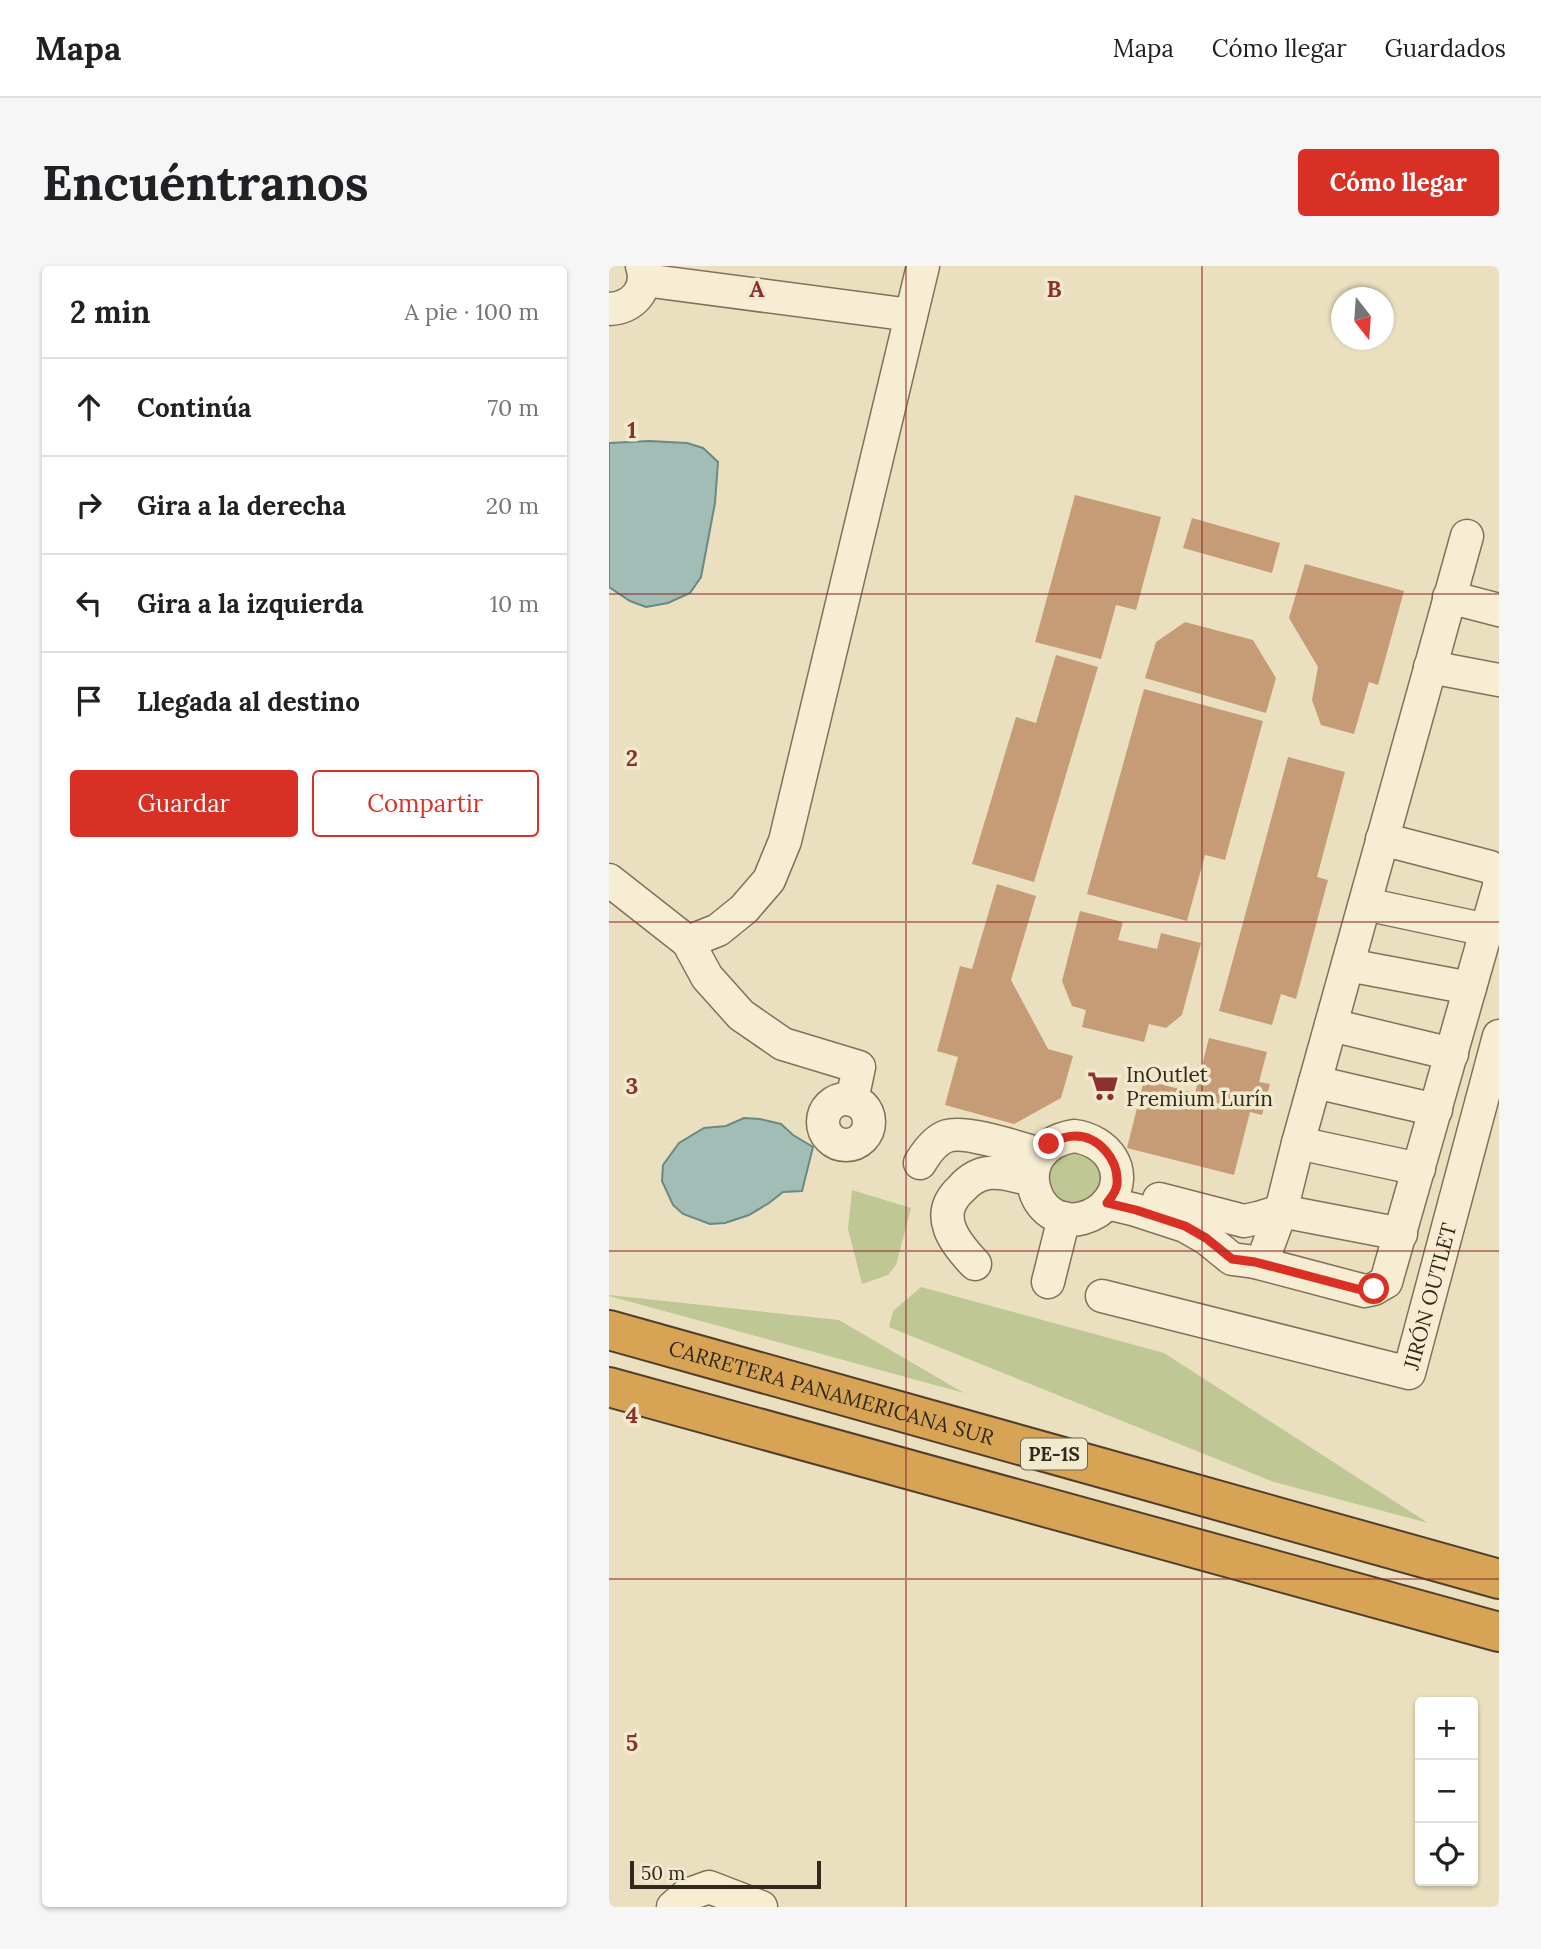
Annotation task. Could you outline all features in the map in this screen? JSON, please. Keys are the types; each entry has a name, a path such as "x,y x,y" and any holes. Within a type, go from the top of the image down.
{"highway":[{"name":"CARRETERA PANAMERICANA SUR","path":"609,1330 1499,1578"},
{"name":"PE-1S","path":"609,1387 1499,1632"}],"street":[{"path":"688,942 718,930 744,909 769,880 785,841 923,266"},
{"path":"609,309 622,308 632,303 640,294 643,273 911,315"},
{"path":"1255,1262 1264,1257 1281,1210 1467,536"},
{"path":"1450,597 1499,610"},
{"path":"1430,667 1499,680"},
{"path":"1382,839 1490,867 1499,879"},
{"path":"609,880 688,942 708,976 741,1015 783,1044 859,1067 852,1100"},
{"path":"1113,1194 1136,1210 1185,1226 1206,1238 1232,1259 1255,1262 1365,1291 1386,1282 1499,886"},
{"path":"1365,904 1487,930"},
{"path":"1348,965 1470,988"},
{"path":"1331,1025 1452,1054"},
{"name":"JIRÓN OUTLET","path":"1102,1296 1409,1373 1499,1036"},
{"path":"1315,1082 1436,1110"},
{"path":"920,1163 925,1153 947,1136 963,1135 1036,1167"},
{"path":"1061,1138 1087,1138 1100,1144 1110,1155 1115,1168 1113,1194 1104,1208 1092,1216 1078,1220 1064,1219 1041,1204 1035,1192 1036,1167 1049,1144 1061,1138"},
{"path":"1298,1143 1419,1169"},
{"path":"975,1264 959,1247 949,1229 947,1211 953,1196 978,1176 990,1173 1008,1174 1036,1167"},
{"path":"1113,1194 1147,1196 1244,1221 1281,1210 1401,1234"},
{"path":"1048,1282 1064,1219"},
{"path":"673,1907 687,1895 709,1887 761,1907"}],"green space":[{"path":"1075,1151 1085,1153 1093,1159 1099,1167 1099,1187 1093,1195 1085,1201 1075,1203 1065,1201 1057,1195 1051,1187 1049,1177 1051,1167 1057,1159 1065,1153"},
{"path":"852,1190 911,1208 896,1265 888,1275 862,1284 848,1229"},
{"path":"921,1287 1164,1353 1428,1523 1274,1482 889,1327 893,1311"},
{"path":"609,1296 839,1320 964,1393"}],"water":[{"path":"609,443 687,443 703,448 718,462 715,503 701,577 690,593 668,603 646,607 630,601 609,587"},
{"path":"744,1118 781,1124 813,1147 802,1191 783,1192 749,1215 725,1223 710,1224 683,1214 673,1205 662,1181 663,1165 679,1143 704,1128 726,1126"}],"building":[{"path":"1075,495 1161,517 1136,610 1116,605 1101,659 1035,642"},
{"path":"1192,518 1280,543 1272,573 1183,548"},
{"path":"1305,564 1404,591 1378,685 1369,682 1354,734 1321,725 1312,700 1318,667 1289,618"},
{"path":"1185,622 1253,640 1276,678 1266,713 1145,678 1156,642"},
{"path":"1056,655 1098,667 1034,882 972,864 1016,717 1036,723"},
{"path":"1144,689 1263,721 1225,860 1205,855 1187,921 1087,894"},
{"path":"1288,757 1345,772 1317,877 1328,880 1296,999 1281,994 1272,1025 1219,1011"},
{"path":"997,884 1036,896 1011,980 1048,1049 1073,1056 1061,1098 1014,1124 945,1105 958,1057 937,1051 960,966 972,969"},
{"path":"1080,911 1123,922 1118,940 1157,949 1161,933 1201,943 1182,1015 1166,1028 1149,1024 1144,1042 1082,1027 1086,1010 1072,1006 1062,981"},
{"path":"1209,1038 1267,1052 1259,1082 1270,1084 1262,1115 1250,1112 1234,1175 1127,1148 1144,1080 1195,1093"}],"place":[{"name":"InOutlet Premium Lurín","path":"1103,1086"}],"route":[{"path":"1049,1144 1074,1136 1100,1144 1110,1155 1118,1186 1107,1203 1185,1226 1206,1238 1232,1259 1255,1262 1365,1291 1374,1289"}]}
